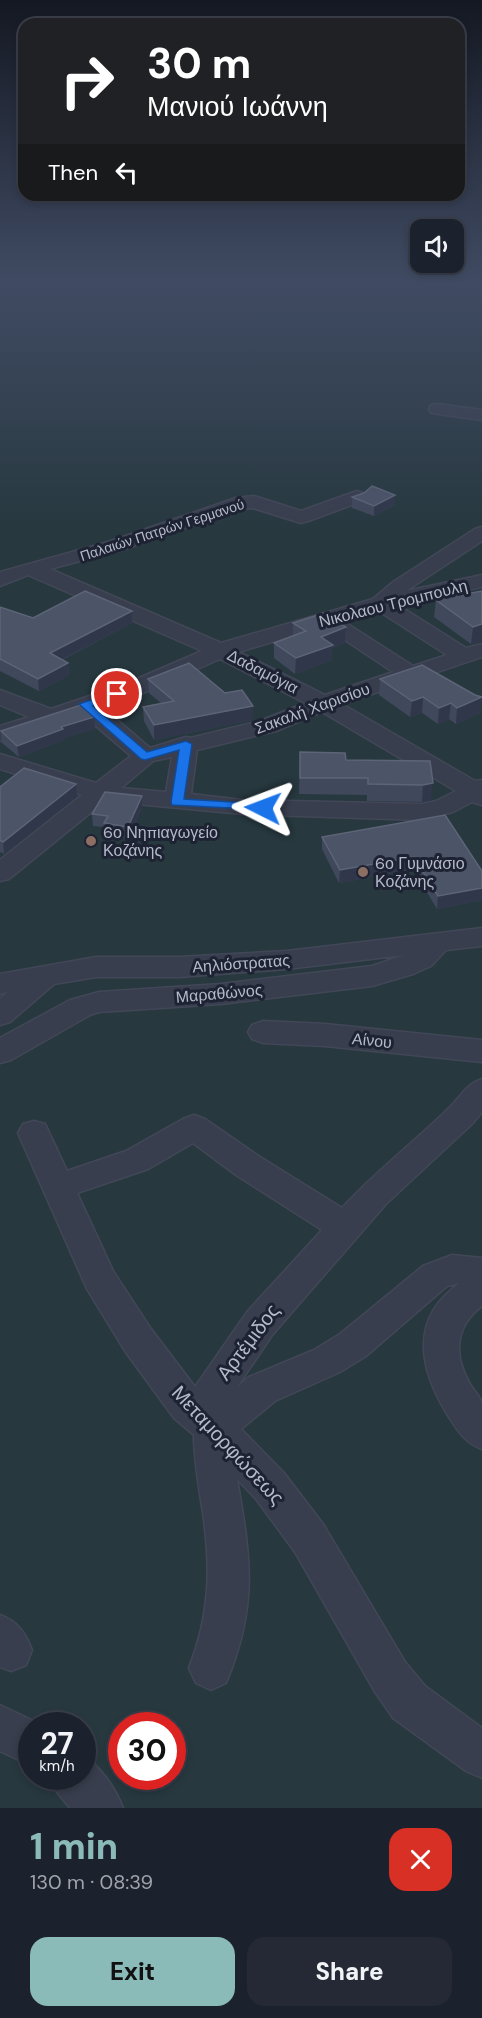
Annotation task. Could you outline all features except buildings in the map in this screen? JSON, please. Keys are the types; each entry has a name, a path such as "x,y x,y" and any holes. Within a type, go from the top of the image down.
{"street":[{"path":"436,409 482,415"},
{"name":"Παλαιών Πατρών Γερμανού","path":"0,580 31,569 95,553 236,504 254,502 301,517 357,496"},
{"path":"473,653 380,603 400,586 482,533"},
{"name":"Δαδαμόγια","path":"31,569 222,650 324,703 479,792"},
{"name":"Νικολαου Τρομπουλη","path":"0,734 47,716 133,689 222,650 380,603 482,581"},
{"path":"325,618 416,671 452,687"},
{"name":"Σακαλή Χαρισίου","path":"0,873 145,756 186,744 268,726 324,703 473,653"},
{"path":"0,697 47,716"},
{"path":"85,704 145,756"},
{"path":"177,802 186,744"},
{"path":"0,761 101,793 242,807 422,812 444,807 479,792"},
{"name":"Αηλιόστρατας","path":"0,984 96,967 234,964 482,937"},
{"name":"Μαραθώνος","path":"0,1052 80,1007 99,1002 221,994 372,976 421,959 440,943"},
{"path":"0,1015 49,974"},
{"name":"Αίνου","path":"263,1032 325,1035 482,1051"},
{"name":"Αρτέμιδος","path":"211,1668 224,1634 230,1595 230,1552 213,1456 212,1426 206,1401 260,1323 345,1227 374,1195 461,1116 482,1090"},
{"path":"57,1187 137,1160 194,1127 248,1166 345,1227"},
{"name":"Μεταμορφώσεως","path":"34,1133 99,1279 138,1341 187,1406 212,1426 270,1486 309,1538 390,1677 409,1702 482,1755"},
{"path":"212,1426 229,1416 262,1389 327,1361 353,1345 435,1276 446,1270 458,1268 482,1272"},
{"path":"482,1287 459,1301 450,1312 441,1337 448,1381 460,1403 482,1432"},
{"path":"0,1727 18,1737"},
{"path":"85,1790 100,1808"}],"shaded area":[{"path":"0,364 482,364 482,1808 0,1808"}],"place":[{"name":"6ο Νηπιαγωγείο Κοζάνης","path":"91,841"},
{"name":"6ο Γυμνάσιο Κοζάνης","path":"363,872"}],"route":[{"path":"117,694 85,704 145,756 186,744 177,802 263,808"}]}
